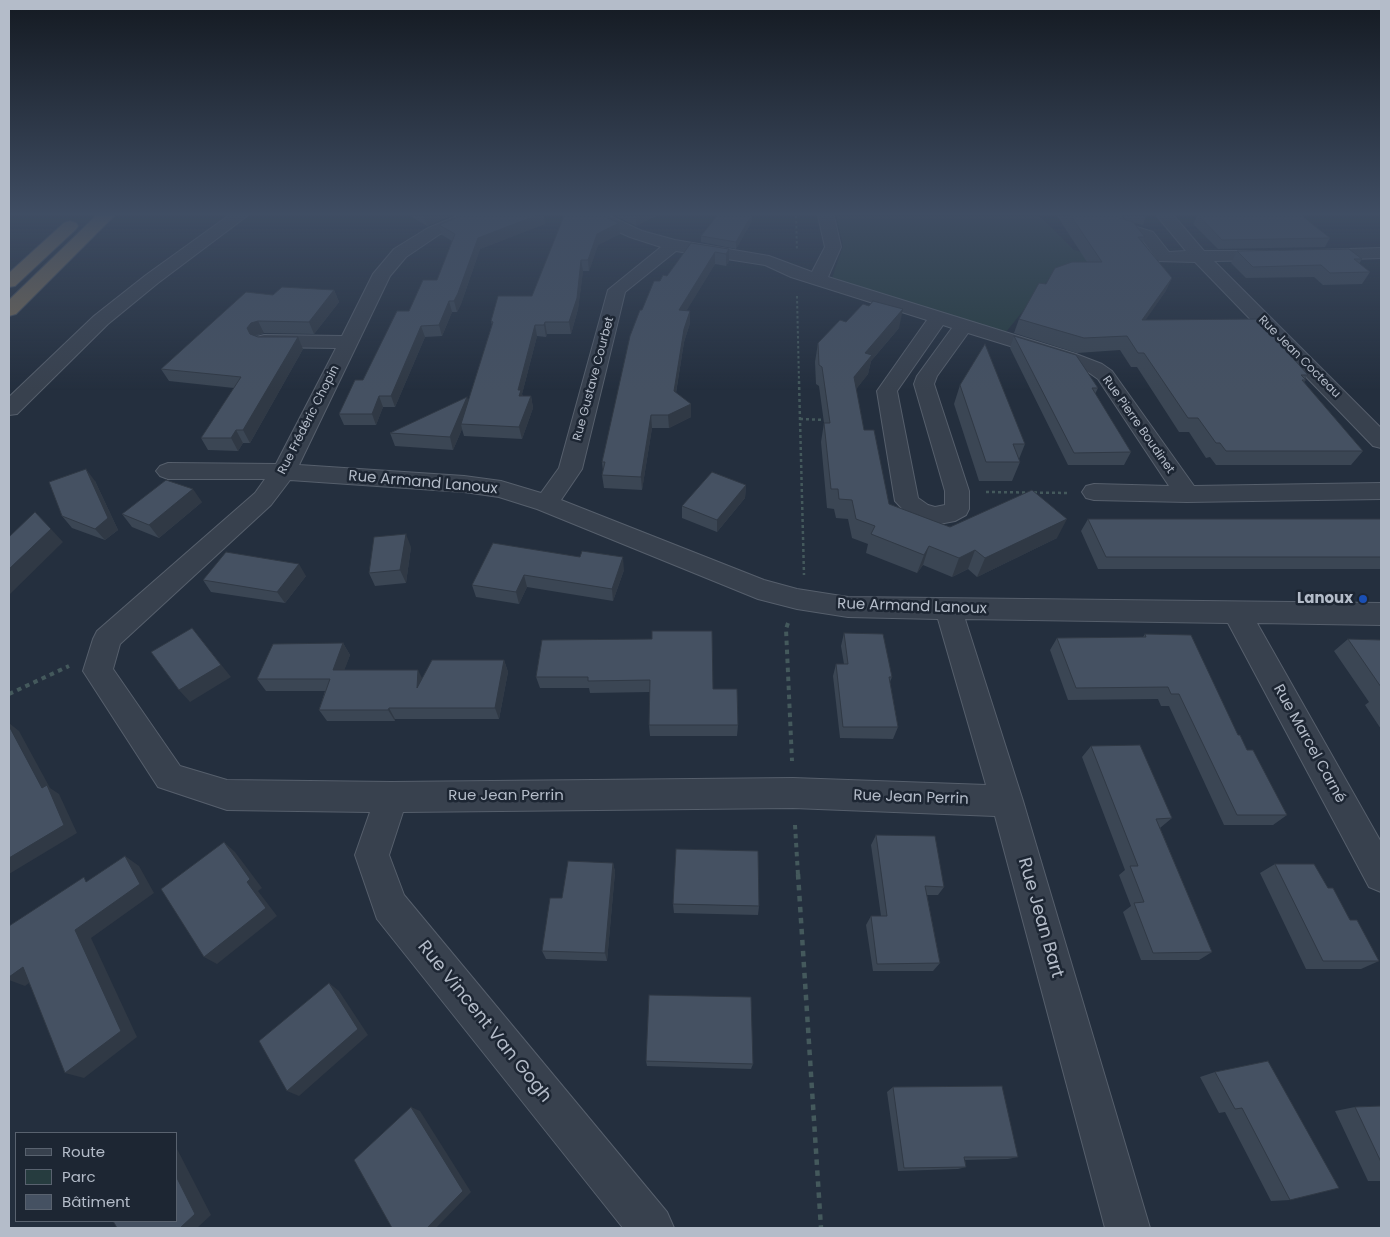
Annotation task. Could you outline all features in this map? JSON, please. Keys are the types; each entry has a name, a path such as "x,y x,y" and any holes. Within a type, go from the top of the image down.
{"highway":[{"path":"9,310 46,274"}],"street":[{"path":"9,409 101,320 159,274"},
{"name":"Rue Frédéric Chopin","path":"105,645 263,499 284,472 382,274"},
{"name":"Rue Gustave Courbet","path":"546,503 570,469 617,290 637,274"},
{"name":"Rue Pierre Boudinet","path":"800,274 1069,358 1095,368 1106,375 1187,494"},
{"path":"818,279 820,274"},
{"name":"Rue Jean Cocteau","path":"1217,274 1378,436"},
{"path":"939,317 887,391 908,501 919,511 934,516 946,515 957,509 958,491 924,384 927,376 964,325"},
{"path":"264,342 348,342"},
{"name":"Rue Armand Lanoux","path":"168,471 284,472 464,484 501,489 546,503 721,576 758,589 797,599 848,608 1381,614"},
{"name":"Rue Pierre Boudinet","path":"1094,492 1187,494 1381,491"},
{"name":"Rue Jean Bart","path":"949,610 1007,801 1128,1228"},
{"name":"Rue Marcel Carné","path":"1237,613 1381,875"},
{"name":"Rue Jean Perrin","path":"105,645 98,672 169,777 227,795 392,796 794,793 1007,801"},
{"name":"Rue Vincent Van Gogh","path":"392,796 372,855 390,906 651,1228"}],"path":[{"path":"797,274 804,582 786,629 794,793 821,1228"},
{"path":"800,419 828,420"},
{"path":"958,491 1094,492"},
{"path":"9,694 105,645"}],"green space":[{"path":"833,274 1064,274 1052,275 1006,332 832,278"}],"building":[{"path":"439,274 465,274 454,301 449,301 439,325 421,326 391,396 379,396 372,414 339,414 355,380 363,380 397,311 409,311 423,280 437,280"},
{"path":"541,274 580,274 577,298 569,322 545,322 544,325 535,325 518,390 521,390 519,396 531,396 519,427 461,424 493,322 491,321 498,296 532,296"},
{"path":"669,274 702,274 679,310 690,311 684,329 674,391 691,404 668,415 651,415 641,477 602,475 605,462 602,462 630,336 654,281 660,281 663,275 667,276"},
{"path":"1052,274 1168,274 1172,278 1142,320 1258,319 1308,375 1301,375 1306,380 1302,380 1363,451 1226,451 1220,443 1216,443 1198,418 1188,418 1144,353 1138,353 1127,336 1084,338 1019,319 1039,283 1046,284"},
{"path":"282,287 334,290 309,322 258,321 251,323 247,328 250,334 258,337 298,337 243,430 236,430 231,438 201,438 241,377 161,369 246,292 273,295"},
{"path":"873,301 903,309 865,353 872,355 854,377 864,430 874,430 889,504 950,527 1032,490 1067,519 985,558 975,550 959,558 929,546 924,555 871,534 875,526 856,519 852,500 839,499 838,489 831,489 824,423 830,423 822,367 819,365 818,343 840,320 846,322 863,304 869,306"},
{"path":"1014,336 1076,355 1098,388 1092,388 1131,452 1074,453"},
{"path":"985,344 1025,444 1013,444 1020,462 986,462 960,385"},
{"path":"467,397 450,437 390,433"},
{"path":"86,469 108,518 95,529 62,516 49,482"},
{"path":"712,472 746,485 717,520 682,506"},
{"path":"166,480 193,489 149,525 122,514"},
{"path":"35,512 51,529 9,569 9,537"},
{"path":"1088,519 1381,519 1381,557 1106,557"},
{"path":"406,534 400,570 369,573 374,537"},
{"path":"493,543 580,557 582,551 623,557 612,589 524,575 516,592 472,585"},
{"path":"226,552 299,564 277,592 203,580"},
{"path":"192,628 221,665 179,690 151,652"},
{"path":"652,631 712,631 713,689 737,689 738,725 649,725 650,680 588,681 588,677 536,677 542,640 652,639"},
{"path":"844,633 883,634 892,677 889,677 898,727 843,727 836,664 848,664"},
{"path":"1145,634 1191,635 1238,735 1240,735 1247,750 1253,750 1287,815 1237,815 1179,694 1171,694 1168,687 1076,688 1057,638 1146,637"},
{"path":"1348,639 1381,640 1381,687"},
{"path":"343,643 333,670 418,670 417,688 432,660 504,660 495,708 319,710 330,679 257,679 273,644"},
{"path":"9,726 42,788 47,785 64,825 9,858"},
{"path":"1140,745 1172,818 1156,819 1212,952 1153,953 1134,903 1144,902 1130,866 1138,866 1091,746"},
{"path":"876,835 935,836 944,887 925,886 940,963 877,964 871,916 887,916"},
{"path":"224,842 250,879 247,882 266,908 204,957 161,889"},
{"path":"676,849 758,851 759,906 673,904"},
{"path":"125,856 140,884 75,930 121,1031 65,1073 23,967 9,977 9,926 84,877 86,882"},
{"path":"568,861 613,863 605,953 542,951 550,898 562,898"},
{"path":"1275,864 1314,864 1328,888 1333,888 1350,920 1357,920 1379,961 1323,961"},
{"path":"329,983 358,1029 287,1091 259,1041"},
{"path":"649,995 751,997 753,1064 646,1061"},
{"path":"1268,1061 1339,1188 1290,1200 1242,1108 1235,1109 1215,1072"},
{"path":"1002,1086 1018,1157 964,1157 966,1167 904,1168 893,1087"},
{"path":"1381,1106 1381,1162 1355,1107"},
{"path":"411,1107 463,1191 427,1228 392,1228 354,1160"},
{"path":"178,1180 195,1214 180,1228 117,1228 114,1222 178,1222"}],"place":[{"name":"Lanoux","path":"1363,599"}]}
